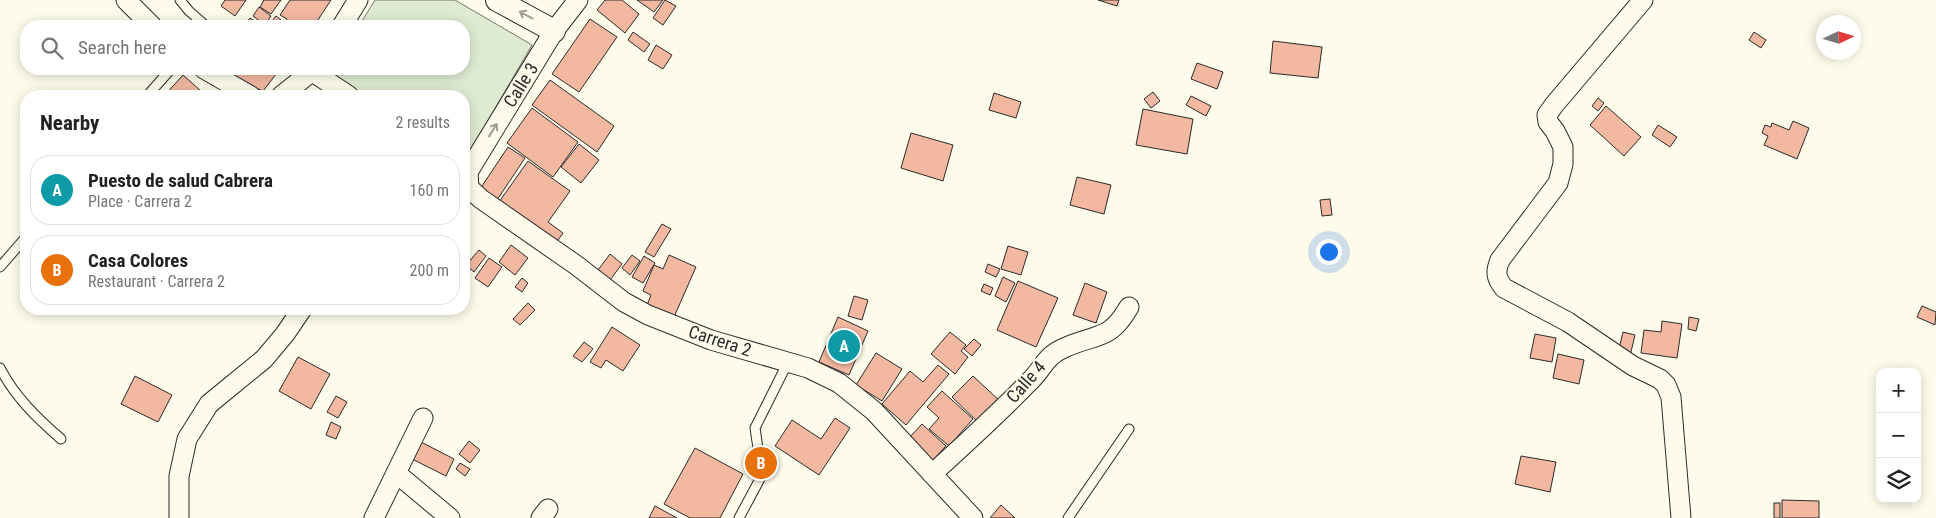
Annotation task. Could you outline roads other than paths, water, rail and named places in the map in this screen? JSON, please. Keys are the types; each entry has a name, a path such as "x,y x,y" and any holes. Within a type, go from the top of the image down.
{"street":[{"path":"126,0 146,20"},
{"path":"346,20 358,0"},
{"path":"497,0 554,31"},
{"name":"Calle 3","path":"470,165 554,31 578,0"},
{"path":"1643,0 1547,115 1548,122 1556,131 1563,147 1558,183 1500,260 1496,270 1497,279 1504,288 1568,322 1612,354 1660,378 1666,385 1671,398 1682,518"},
{"path":"220,75 242,90"},
{"path":"289,90 308,75"},
{"path":"321,75 341,90"},
{"name":"Carrera 2","path":"470,188 481,199 576,265 624,302 648,315 711,340 808,368 839,383 874,411 973,518"},
{"name":"Calle 4","path":"932,474 1034,378 1047,358 1064,348 1104,335 1121,321 1130,307"},
{"path":"180,518 179,476 188,439 209,404 264,358 298,315"},
{"path":"374,518 423,418"},
{"path":"396,473 450,518"}],"lane":[{"path":"180,0 199,20"},
{"path":"152,90 166,75"},
{"path":"0,267 20,244"},
{"path":"740,518 762,475 755,428 788,362"},
{"path":"0,368 8,383 30,411 61,439"},
{"path":"1068,518 1129,429"}],"place":[{"name":"Puesto de salud Cabrera","path":"844,346"},
{"name":"Casa Colores","path":"761,463"}]}
